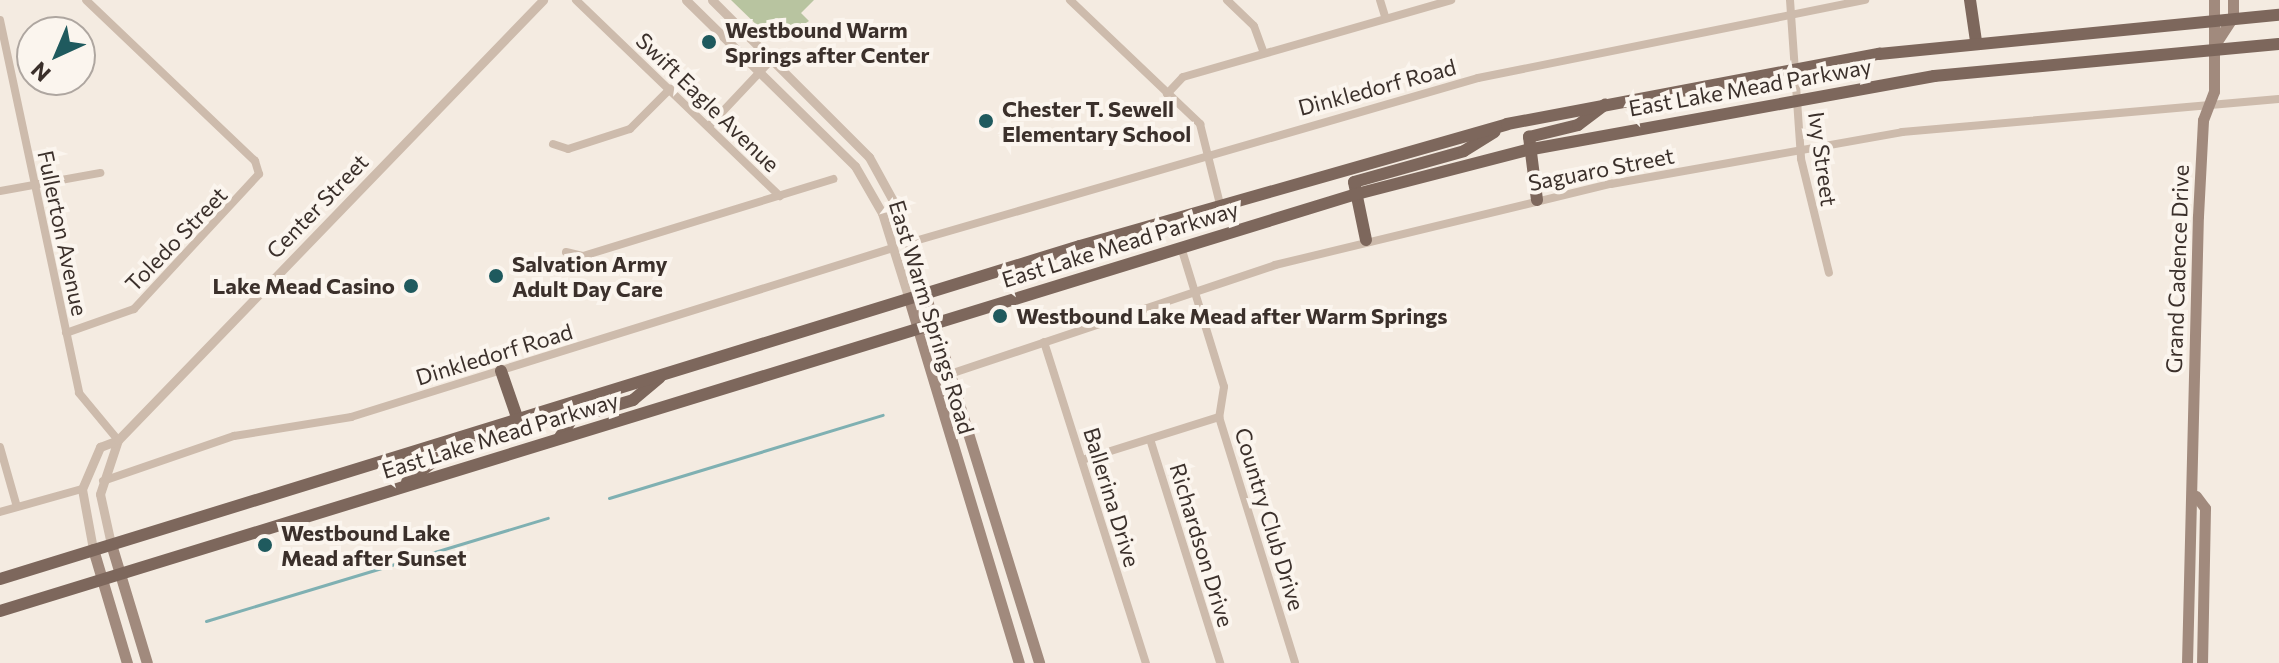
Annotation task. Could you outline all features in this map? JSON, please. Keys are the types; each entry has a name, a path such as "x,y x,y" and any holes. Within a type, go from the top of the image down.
{"main road":[{"path":"1970,0 1976,41"},
{"name":"Grand Cadence Drive","path":"2187,663 2196,496 2198,216 2214,46 2214,0"},
{"path":"2214,46 2233,17 2233,0"},
{"name":"East Lake Mead Parkway","path":"0,579 1220,204 1507,124 1797,67 1976,41 2213,18 2279,15"},
{"name":"East Lake Mead Parkway","path":"0,611 915,327 1353,195 1527,150 1795,96 2214,46 2279,44"},
{"path":"1537,200 1527,150 1529,137 1578,125 1609,102"},
{"path":"1366,240 1353,195 1359,178 1464,151 1507,124"},
{"name":"East Warm Springs Road","path":"925,294 1039,663"},
{"name":"East Warm Springs Road","path":"909,299 1019,663"},
{"path":"401,487 438,458 513,433 518,420 501,371"},
{"path":"560,437 573,418 633,400 664,373"},
{"name":"Grand Cadence Drive","path":"2196,496 2205,508 2202,663"},
{"name":"Center Street","path":"111,544 147,663"},
{"path":"93,549 127,663"},
{"path":"998,595 1017,591"}],"street":[{"name":"Toledo Street","path":"66,333 134,309 259,174 255,161 86,0"},
{"name":"Center Street","path":"111,544 103,481 118,440 543,0"},
{"name":"Swift Eagle Avenue","path":"576,0 780,196"},
{"name":"East Warm Springs Road","path":"686,0 855,166 893,248 909,299"},
{"name":"East Warm Springs Road","path":"712,0 869,157 908,243 925,294"},
{"path":"1070,0 1200,124 1220,204"},
{"path":"1227,0 1254,26 1264,53"},
{"path":"1380,0 1385,16"},
{"path":"1167,94 1183,77 1385,16 1451,0"},
{"name":"Ivy Street","path":"1790,0 1789,15 1797,67 1795,96 1829,273"},
{"name":"Dinkledorf Road","path":"908,243 1208,153 1478,78 1865,0"},
{"name":"Fullerton Avenue","path":"0,20 2,43 79,393 118,440"},
{"path":"709,126 773,58"},
{"path":"553,144 568,149 630,129 670,89"},
{"name":"Saguaro Street","path":"950,374 1366,240 1537,200 1803,147 2209,103 2279,99"},
{"path":"0,191 100,173"},
{"path":"566,252 583,256 833,179"},
{"name":"Country Club Drive","path":"1181,247 1224,387 1219,417 1295,663"},
{"name":"Dinkledorf Road","path":"103,481 234,436 351,417 893,248"},
{"name":"Ballerina Drive","path":"1044,342 1146,663"},
{"path":"1082,460 1219,417"},
{"name":"Richardson Drive","path":"1150,439 1220,663"},
{"name":"Center Street","path":"82,489 100,447 118,440"},
{"path":"0,447 17,507"},
{"path":"0,512 82,489 93,549"}],"green space":[{"path":"731,0 814,0 801,13 809,21 785,37 774,27 766,34"}],"waterway":[{"path":"609,498 883,415"},
{"path":"206,621 548,518"}],"place":[{"name":"Westbound Warm Springs after Center","path":"709,42"},
{"name":"Chester T. Sewell Elementary School","path":"986,121"},
{"name":"Salvation Army Adult Day Care","path":"496,276"},
{"name":"Lake Mead Casino","path":"411,286"},
{"name":"Westbound Lake Mead after Warm Springs","path":"1000,316"},
{"name":"Westbound Lake Mead after Sunset","path":"265,545"}]}
